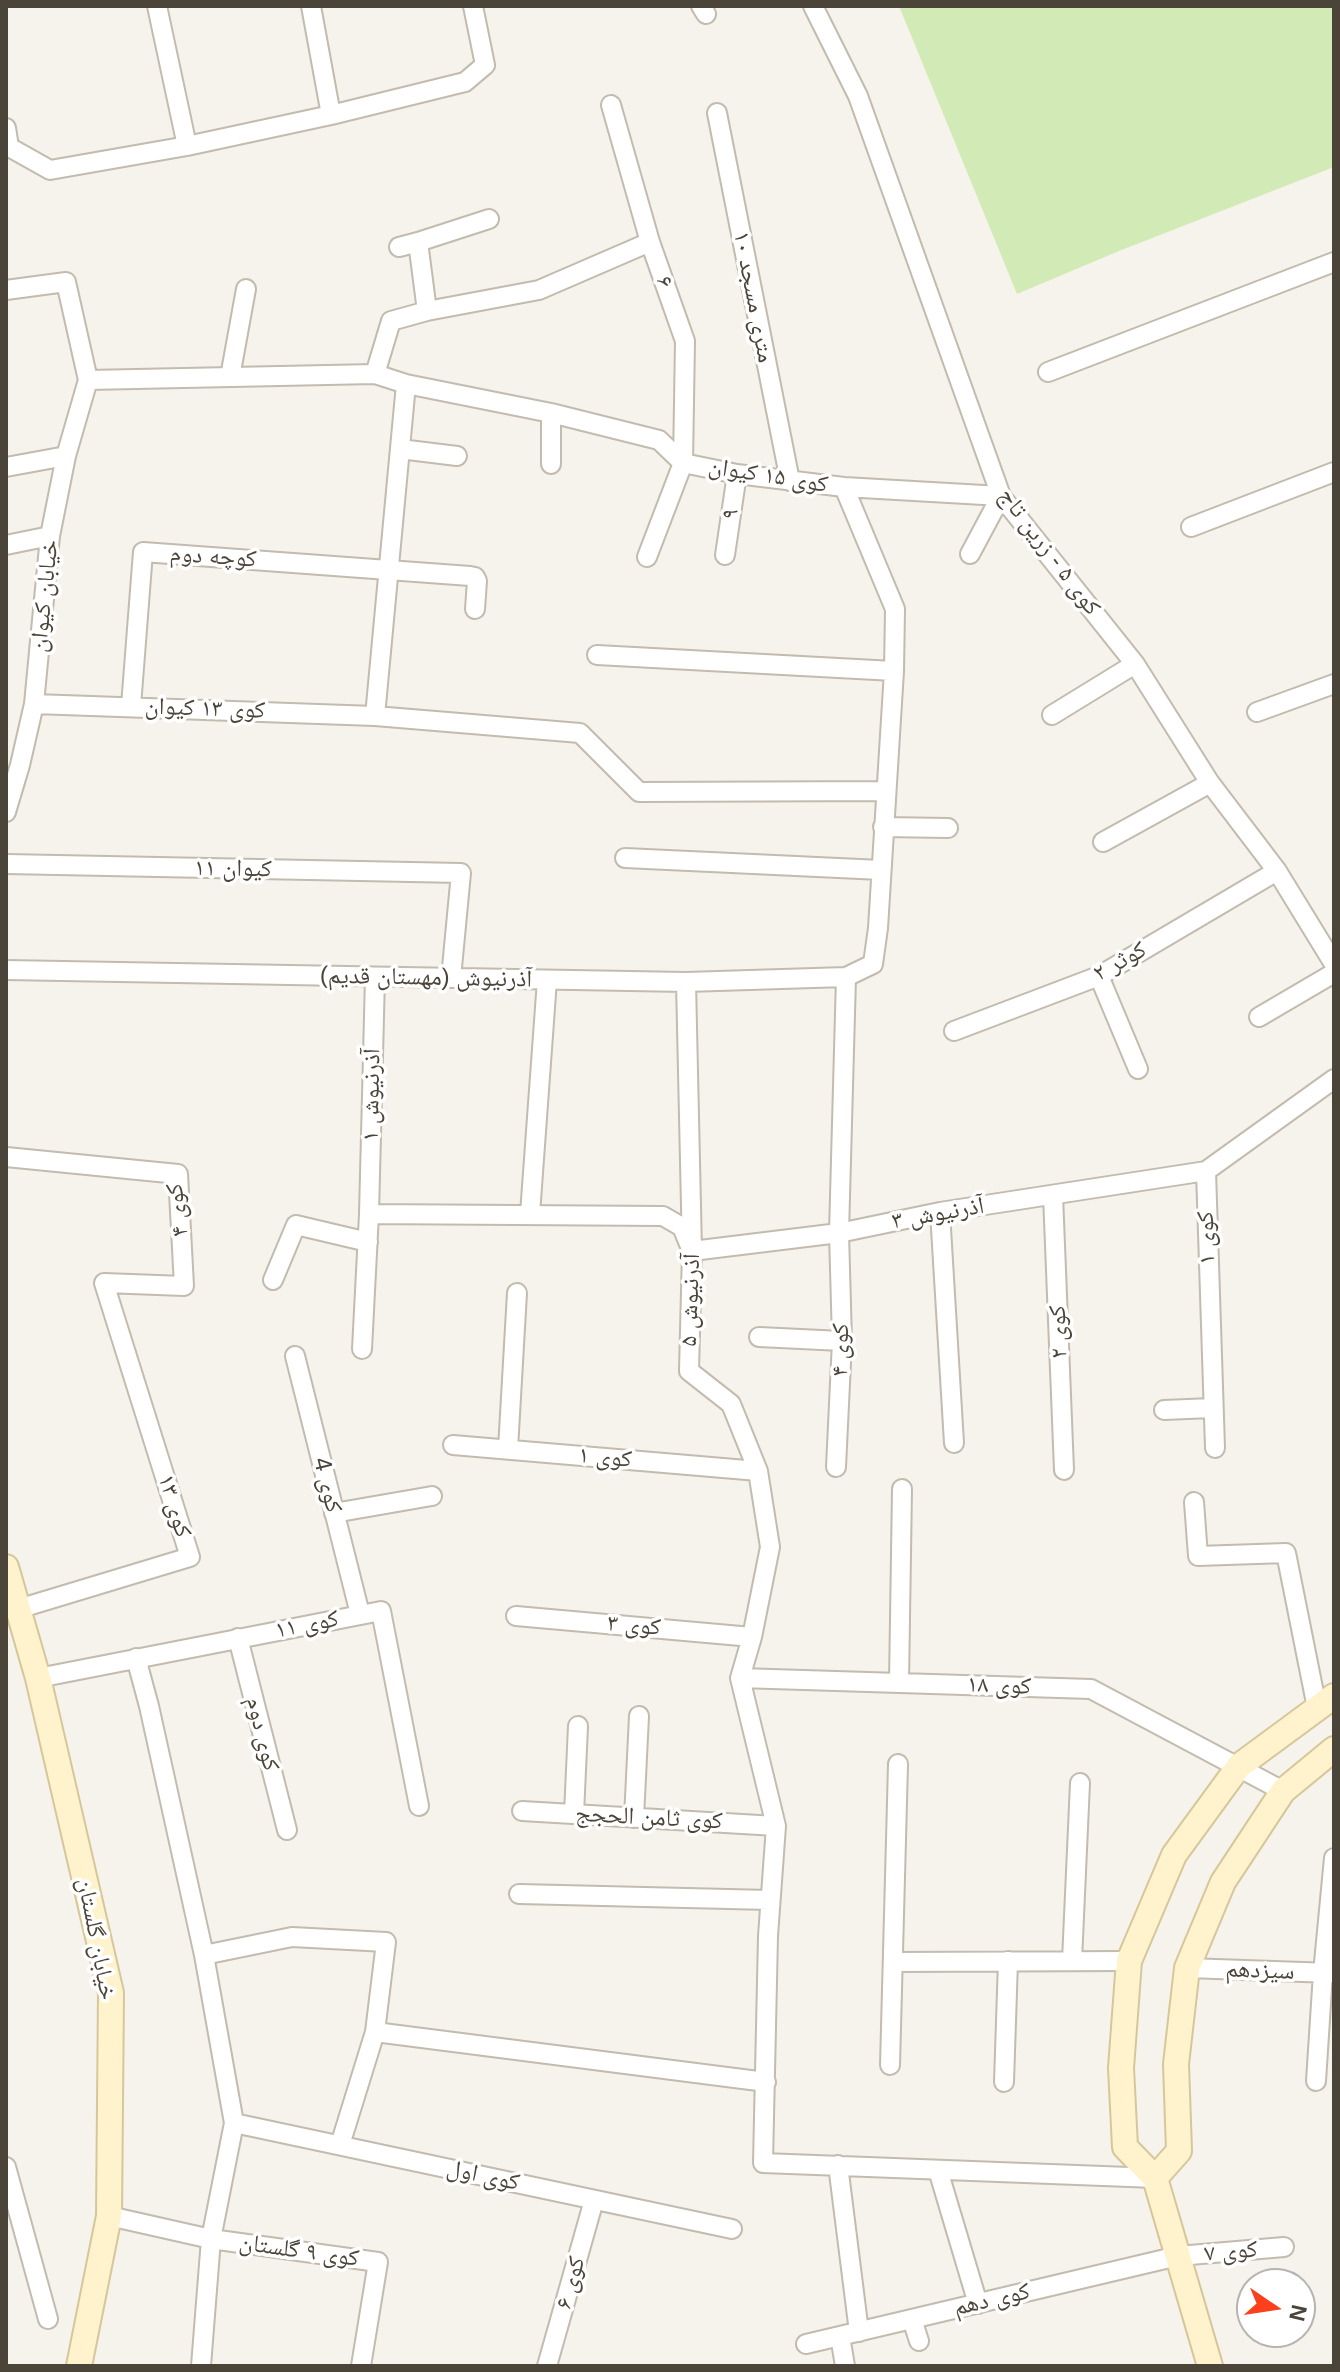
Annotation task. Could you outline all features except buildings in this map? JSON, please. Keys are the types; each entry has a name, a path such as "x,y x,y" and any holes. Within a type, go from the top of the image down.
{"street":[{"path":"157,6 187,146"},
{"path":"311,6 331,115"},
{"path":"6,128 9,147 50,170 187,146 465,82 485,65 473,6"},
{"name":"کوی ۵ - زرین تاج","path":"813,6 858,96 1001,496 1135,664 1210,783 1277,871 1334,964"},
{"name":"۶","path":"611,105 650,242 685,341 683,463"},
{"name":"۱۰ متری مسجد","path":"717,113 790,481"},
{"path":"399,247 489,219"},
{"path":"418,242 427,311"},
{"path":"375,374 391,321 427,311 539,290 650,242"},
{"path":"1048,372 1334,262"},
{"path":"6,290 66,282 88,380"},
{"path":"230,377 246,289"},
{"name":"کوی ۱۵ کیوان","path":"88,380 375,374 406,384 551,413 659,440 683,463 737,474 844,487 1001,496"},
{"name":"خیابان کیوان","path":"6,812 13,767 34,704 50,536 66,456 88,380"},
{"path":"375,716 406,384"},
{"path":"551,413 551,464"},
{"path":"400,449 457,456"},
{"path":"6,467 66,456"},
{"path":"647,557 683,463"},
{"path":"1191,527 1334,472"},
{"name":"۹","path":"725,555 737,474"},
{"path":"839,1233 846,977 873,964 878,928 895,609 844,487"},
{"path":"970,554 1001,496"},
{"path":"6,545 50,536"},
{"name":"کوچه دوم","path":"131,706 143,552 389,569"},
{"path":"389,569 475,577 475,609"},
{"path":"597,655 894,671"},
{"path":"1052,715 1135,664"},
{"path":"1257,712 1334,684"},
{"name":"کوی ۱۳ کیوان","path":"34,704 375,716 580,733 639,792 885,791"},
{"path":"1103,842 1210,783"},
{"path":"883,827 948,828"},
{"path":"625,858 881,870"},
{"name":"کیوان ۱۱","path":"6,864 461,873 451,978"},
{"name":"کوثر ۲","path":"954,1031 1099,976 1277,871"},
{"name":"آذرنیوش (مهستان قدیم)","path":"6,970 686,982 846,977"},
{"path":"1259,1017 1334,973"},
{"path":"1099,976 1138,1069"},
{"name":"آذرنیوش ۱","path":"362,1349 375,977"},
{"path":"530,1214 547,980"},
{"name":"آذرنیوش ۵","path":"686,982 692,1251 689,1371 731,1404 758,1471 770,1547 752,1637 740,1678"},
{"name":"آذرنیوش ۳","path":"692,1251 839,1233 940,1212 1206,1171 1334,1079"},
{"name":"کوی ۴","path":"6,1157 178,1174 184,1286 104,1283"},
{"name":"کوی ۱","path":"1206,1171 1215,1448"},
{"name":"کوی ۲","path":"1053,1195 1064,1470"},
{"path":"940,1212 954,1443"},
{"path":"369,1214 663,1216 682,1227 692,1251"},
{"path":"273,1280 296,1225 368,1242"},
{"name":"کوی ۴","path":"836,1467 842,1341 839,1233"},
{"name":"کوی ۱۳","path":"18,1609 190,1557 104,1283"},
{"path":"508,1449 517,1293"},
{"path":"759,1337 842,1341"},
{"name":"کوی 4","path":"295,1356 360,1614"},
{"path":"1164,1410 1212,1408"},
{"name":"کوی ۱","path":"453,1445 758,1471"},
{"path":"899,1683 902,1489"},
{"path":"334,1513 432,1496"},
{"path":"1194,1502 1198,1556 1286,1553 1326,1702 1239,1766 1174,1855 1129,1961 1121,2068 1125,2147 1155,2178 1210,2366"},
{"name":"خیابان گلستان","path":"6,1567 38,1678 111,1993 109,2216 79,2366"},
{"name":"کوی ۱۱","path":"38,1678 381,1611 419,1806"},
{"name":"کوی ۳","path":"516,1616 752,1637"},
{"name":"کوی دوم","path":"238,1638 287,1830"},
{"path":"136,1658 204,1955 234,2123"},
{"path":"740,1678 776,1826 770,1900 763,2163 1155,2178"},
{"name":"کوی ۱۸","path":"740,1678 1091,1689 1283,1791"},
{"path":"634,1818 639,1716"},
{"path":"574,1814 578,1726"},
{"path":"1155,2178 1179,2151 1176,2064 1187,1968 1223,1882 1283,1791 1334,1749"},
{"path":"890,2065 898,1764"},
{"path":"1072,1961 1080,1783"},
{"name":"کوی ثامن الحجج","path":"522,1811 776,1826"},
{"path":"1316,2081 1328,1973 1334,1858"},
{"path":"519,1894 770,1900"},
{"path":"204,1955 292,1937 386,1942 375,2032 340,2145"},
{"path":"1004,2082 1008,1961"},
{"path":"893,1962 1129,1961"},
{"name":"سیزدهم","path":"1187,1968 1328,1973"},
{"path":"375,2032 766,2082"},
{"name":"کوی ۹ گلستان","path":"201,2366 211,2239 234,2123"},
{"name":"کوی اول","path":"234,2123 732,2229"},
{"path":"838,2165 850,2334 845,2366"},
{"path":"6,2167 48,2319"},
{"path":"938,2170 978,2304"},
{"name":"کوی ۶","path":"547,2366 594,2200"},
{"name":"کوی ۹ گلستان","path":"109,2216 211,2239 378,2262 361,2366"},
{"name":"کوی ۷","path":"1178,2256 1284,2247"},
{"name":"کوی دهم","path":"806,2344 1178,2256"},
{"path":"912,2319 919,2341"}],"green space":[{"path":"899,6 1334,6 1334,167 1017,294"}]}
